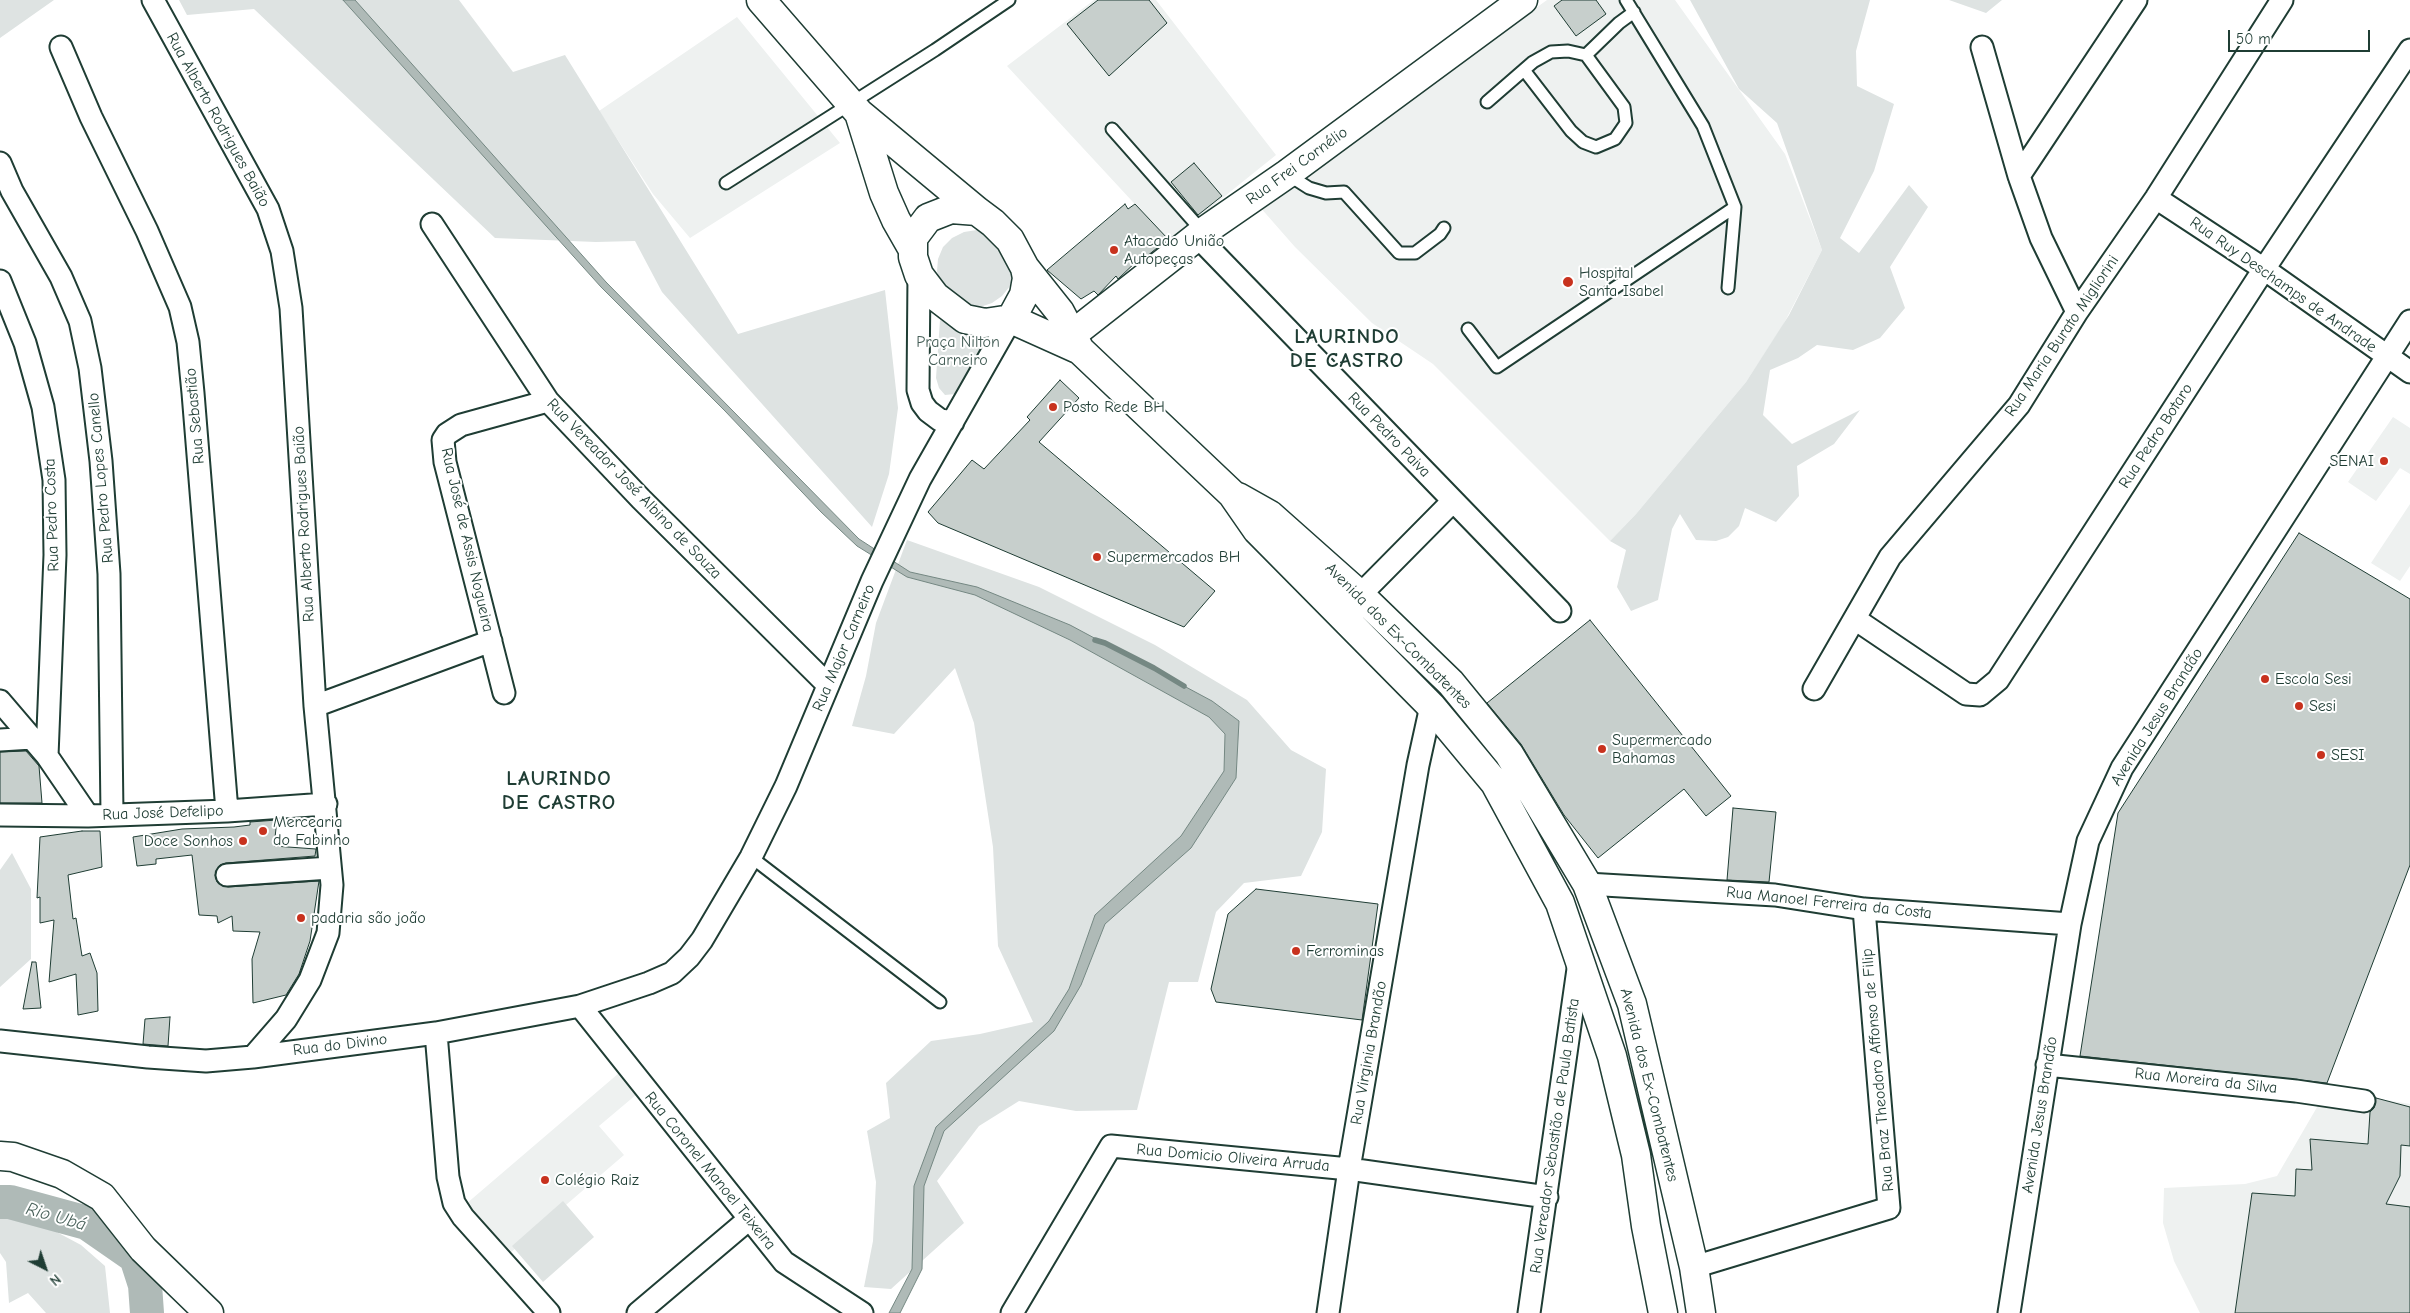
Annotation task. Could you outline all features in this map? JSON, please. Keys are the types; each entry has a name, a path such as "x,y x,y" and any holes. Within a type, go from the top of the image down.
{"main road":[{"path":"760,0 855,108 993,223 1010,240 1025,268 1027,278 1024,295 1011,319 985,323 965,319 935,296 919,275 912,248 896,220 884,193 855,108"},
{"name":"Rua Frei Cornélio","path":"1073,331 1200,234 1287,174 1523,0"},
{"path":"912,248 913,238 928,218 951,209 977,211"},
{"name":"Avenida dos Ex-Combatentes","path":"1025,268 1073,331 1232,494 1257,530 1431,706 1495,783 1560,902 1612,1056 1636,1155 1646,1226 1663,1313"},
{"name":"Avenida dos Ex-Combatentes","path":"1011,319 1073,331"},
{"name":"Avenida dos Ex-Combatentes","path":"1232,494 1270,515 1360,595 1450,683 1509,754 1587,884 1632,1004 1694,1267 1701,1313"},
{"path":"0,1156 13,1157 62,1174 102,1197 143,1249 209,1313"}],"street":[{"name":"Rua Alberto Rodrigues Baião","path":"153,0 268,209 282,251 291,308 315,706 326,804 332,885 328,933 310,980 286,1018 253,1057"},
{"path":"2019,176 2136,0"},
{"name":"Rua Maria Burato Migliorini","path":"1814,689 1890,557 2019,405 2077,312 2156,198 2282,0"},
{"name":"Rua Sebastião","path":"61,47 90,117 147,231 180,307 188,342 227,811"},
{"path":"1982,47 2019,176 2041,238 2077,312"},
{"name":"Rua Pedro Botaro","path":"1855,619 1966,694 1980,695 1998,680 2264,269 2410,50"},
{"name":"Rua Pedro Lopes Canello","path":"0,164 12,191 65,286 80,321 90,368 101,460 109,574 112,814"},
{"name":"Rua Ruy Deschamps de Andrade","path":"2156,198 2264,269 2410,372"},
{"name":"Rua Vereador José Albino de Souza","path":"432,224 548,401 641,499 827,684"},
{"name":"Rua Pedro Paiva","path":"1200,234 1560,611"},
{"path":"919,275 918,390 922,403 928,411 940,420 953,422"},
{"name":"Rua Pedro Costa","path":"0,281 25,343 43,407 54,480 55,555 47,756"},
{"name":"Rua Major Carneiro","path":"672,973 689,957 702,940 750,857 786,786 827,684 891,539 920,479 1011,319"},
{"name":"Avenida Jesus Brandão","path":"2009,1313 2070,924 2088,841 2122,768 2410,321"},
{"name":"Rua José de Assis Nogueira","path":"504,692 445,462 443,440 447,434 461,425 548,401"},
{"path":"1360,595 1453,501"},
{"path":"315,706 491,641"},
{"path":"0,701 47,756 88,816"},
{"name":"Rua Virginia Brandão","path":"1328,1313 1349,1169 1418,765 1431,706"},
{"path":"0,740 32,738"},
{"name":"Rua José Defelipo","path":"0,815 88,816 227,811 326,804"},
{"path":"227,875 330,868"},
{"name":"Rua Manoel Ferreira da Costa","path":"1587,884 1775,895 1864,909 2070,924"},
{"name":"Rua Braz Theodoro Affonso de Filip","path":"1694,1267 1889,1208 1864,909"},
{"name":"Rua Vereador Sebastião de Paula Batista","path":"1529,1313 1580,960"},
{"name":"Rua do Divino","path":"0,1041 148,1057 206,1061 253,1057 436,1033 580,1006 650,983 672,973"},
{"name":"Rua Coronel Manoel Teixeira","path":"580,1006 748,1220 784,1262 862,1313"},
{"path":"436,1033 448,1176 454,1203 463,1217 549,1313"},
{"name":"Rua Moreira da Silva","path":"2047,1065 2296,1091 2364,1101"},
{"name":"Rua Domicio Oliveira Arruda","path":"1012,1313 1111,1146 1349,1169 1547,1197"},
{"path":"638,1313 748,1220"}],"lane":[{"path":"726,183 855,108 1009,0"},
{"path":"1626,0 1703,126 1735,207 1728,288"},
{"path":"1586,54 1619,23 1634,12"},
{"path":"1486,102 1524,70 1551,52 1568,51 1586,54 1624,107 1626,124 1615,139 1596,147 1583,142 1571,131 1524,70"},
{"path":"1112,128 1200,234"},
{"path":"1287,174 1309,188 1326,193 1344,192 1399,253 1415,253 1440,234 1444,228"},
{"path":"1468,329 1497,366 1735,207"},
{"path":"750,857 940,1002"}],"shaded area":[{"path":"343,0 355,0 606,282 859,539 910,572 977,587 1070,625 1212,701 1239,721 1236,778 1191,848 1105,924 1081,985 1054,1031 944,1131 924,1186 922,1269 900,1313 889,1313 912,1269 914,1186 936,1127 1049,1021 1069,989 1095,915 1181,836 1224,771 1225,734 1209,717 1070,640 975,595 907,577 857,546 821,512 725,411 601,287"},
{"path":"1094,0 1156,0 1276,155 1169,241 1007,66"},
{"name":"Hospital Santa Isabel","path":"1547,0 1675,0 1785,154 1822,250 1782,327 1746,382 1636,514 1610,541 1433,364 1372,323 1295,247 1259,206"},
{"path":"737,17 840,143 690,238 653,194 599,111"},
{"name":"SENAI","path":"2393,417 2410,428 2410,474 2400,468 2376,501 2348,482"},
{"path":"2410,504 2410,566 2400,581 2371,563"},
{"name":"Colégio Raiz","path":"619,1073 637,1094 599,1126 624,1155 509,1254 466,1204"},
{"path":"2327,1090 2410,1104 2410,1313 2200,1313 2174,1261 2163,1223 2164,1188 2245,1184 2277,1176"}],"green space":[{"path":"0,0 54,0 0,38"},
{"path":"179,0 459,0 513,72 565,55 738,334 885,290 898,408 889,474 872,527 662,292 635,241 596,242 495,238 254,9 187,15"},
{"path":"1690,0 1870,0 1856,51 1857,86 1894,104 1874,171 1840,238 1859,253 1909,185 1928,207 1890,267 1905,308 1880,338 1853,350 1817,345 1798,358 1770,370 1763,415 1792,444 1860,410 1834,444 1797,466 1799,496 1776,522 1745,508 1739,526 1728,537 1716,541 1696,540 1680,514 1672,529 1658,600 1631,611 1617,587 1626,550 1610,541 1636,514 1746,382 1789,315 1822,250 1777,123 1739,89"},
{"path":"1949,0 2002,0 1986,13"},
{"path":"977,230 989,232 1014,273 1010,286 1002,296 992,303 980,307 968,306 940,283 937,271 938,259 943,247 952,238 964,232"},
{"name":"Praça Nilton Carneiro","path":"940,320 987,340 955,394 945,395 939,388 936,378"},
{"path":"907,540 1039,587 1155,645 1247,700 1291,750 1326,769 1322,832 1301,876 1244,883 1216,912 1198,982 1169,982 1137,1110 1076,1111 1019,1101 979,1126 937,1181 964,1223 891,1289 864,1287 873,1241 876,1182 867,1131 890,1118 886,1083 931,1041 980,1034 1033,1022 998,946 993,847 974,723 955,668 894,734 852,726 866,676 876,623"},
{"path":"12,853 31,889 31,959 0,987 0,870"},
{"path":"563,1201 594,1237 543,1282 512,1246"},
{"path":"2,1214 51,1229 81,1245 105,1266 110,1313 46,1313 28,1293 9,1303 6,1262 0,1253 0,1219"}],"building":[{"path":"1098,0 1149,0 1167,23 1109,76 1067,24"},
{"path":"1562,0 1596,0 1606,14 1576,36 1554,6"},
{"path":"1194,163 1222,196 1198,215 1171,182"},
{"name":"Atacado União Autopeças","path":"1125,204 1128,209 1135,204 1168,239 1141,261 1139,259 1118,279 1116,276 1098,295 1094,291 1081,299 1047,270"},
{"name":"Supermercados BH","path":"1060,380 1079,398 1039,442 1215,591 1184,627 938,523 928,512 972,460 984,469 1030,420 1027,417"},
{"name":"Sesi","path":"2299,533 2410,599 2410,865 2327,1083 2080,1056 2118,813"},
{"name":"Supermercado Bahamas","path":"1590,620 1731,796 1706,816 1684,789 1598,858 1564,815 1521,744 1487,703"},
{"path":"26,751 39,766 42,803 0,803 0,752"},
{"path":"1733,808 1776,812 1769,882 1727,880"},
{"path":"277,820 274,846 316,849 315,856 226,863 220,865 215,875 217,882 228,887 319,881 310,941 299,974 286,995 253,1003 252,959 260,932 233,931 232,916 218,923 217,916 199,915 192,855 156,859 156,864 137,866 133,837 182,829 234,827 250,825 250,822"},
{"path":"82,831 100,831 102,867 68,875 73,919 76,918 82,956 90,953 97,973 98,1011 78,1015 76,974 49,982 54,920 40,923 40,897 37,898 40,837"},
{"name":"Ferrominas","path":"1256,889 1378,904 1362,1020 1216,1002 1211,989 1228,914"},
{"path":"32,962 36,962 41,1008 23,1009"},
{"path":"170,1017 168,1046 143,1044 145,1019"},
{"path":"2376,1098 2410,1107 2410,1146 2401,1145 2400,1176 2386,1204 2410,1207 2410,1313 2235,1313 2252,1193 2295,1196 2296,1169 2312,1170 2310,1139 2368,1144 2370,1112 2374,1108"}],"waterway":[{"path":"1095,640 1105,643 1154,668 1184,686"},
{"name":"Rio Ubá","path":"0,1202 10,1202 87,1223 136,1257 145,1285 147,1313"}],"place":[{"name":"Atacado União Autopeças","path":"1114,250"},
{"name":"Hospital Santa Isabel","path":"1568,282"},
{"name":"Posto Rede BH","path":"1053,407"},
{"name":"SENAI","path":"2384,461"},
{"name":"Supermercados BH","path":"1097,557"},
{"name":"Escola Sesi","path":"2265,679"},
{"name":"Sesi","path":"2299,706"},
{"name":"Supermercado Bahamas","path":"1602,749"},
{"name":"SESI","path":"2321,755"},
{"name":"Mercearia do Fabinho","path":"263,831"},
{"name":"Doce Sonhos","path":"243,841"},
{"name":"padaria são joão","path":"301,918"},
{"name":"Ferrominas","path":"1296,951"},
{"name":"Colégio Raiz","path":"545,1180"}],"district":[{"name":"LAURINDO DE CASTRO","path":"1347,349"},
{"name":"LAURINDO DE CASTRO","path":"559,791"}]}
